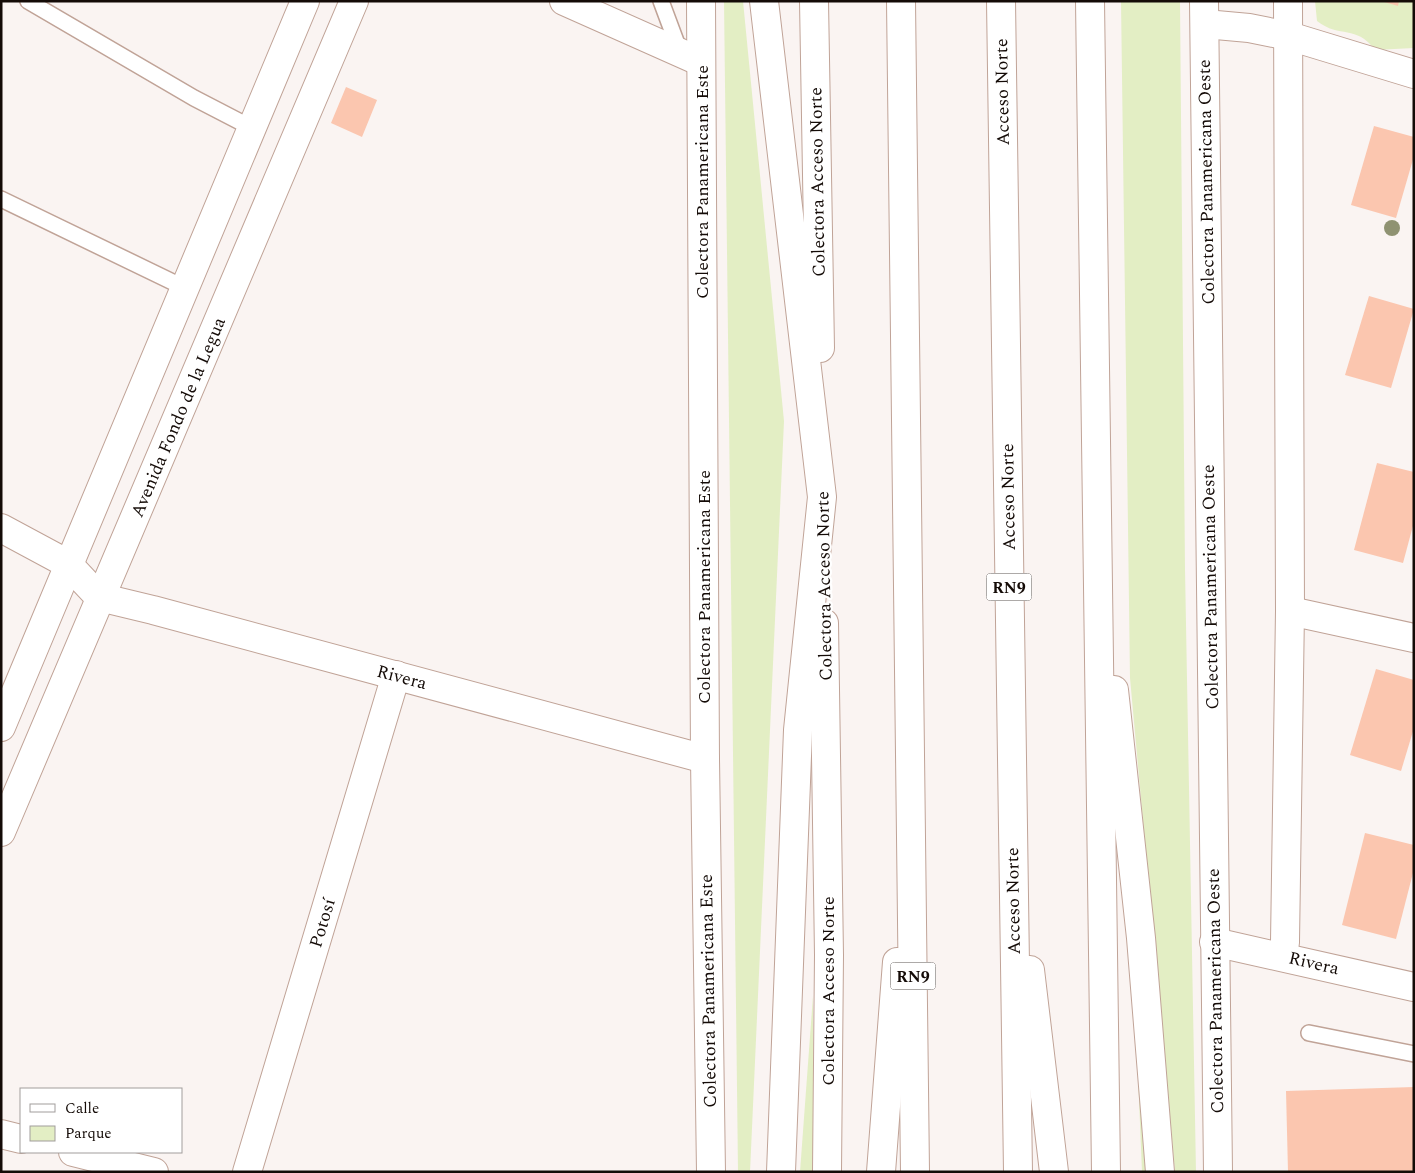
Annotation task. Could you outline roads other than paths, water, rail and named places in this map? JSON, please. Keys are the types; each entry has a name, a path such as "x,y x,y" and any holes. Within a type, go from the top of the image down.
{"main road":[{"path":"1,727 305,1"},
{"name":"Avenida Fondo de la Legua","path":"1,832 354,1"},
{"path":"564,1 691,57"},
{"name":"Colectora Panamericana Este","path":"700,1 691,57 711,1172"},
{"path":"764,1 822,497 798,730 781,1172"},
{"name":"Colectora Acceso Norte","path":"814,1 829,955 827,1172"},
{"name":"RN9","path":"901,1 912,781 915,1172"},
{"name":"Acceso Norte","path":"1000,1 1018,1172"},
{"path":"1090,1 1106,1172"},
{"path":"1282,956 1285,942 1290,612 1288,1"},
{"path":"1204,13 1249,28 1289,36 1414,74"},
{"name":"Colectora Panamericana Oeste","path":"1204,13 1218,1172"},
{"path":"1096,517 1141,938 1160,1172"},
{"path":"1,528 68,564 99,598"},
{"name":"Rivera","path":"99,598 396,675 705,759"},
{"path":"1290,612 1414,638"},
{"name":"Potosí","path":"247,1172 396,675"},
{"path":"881,1172 912,781"},
{"path":"1012,824 1054,1172"},
{"name":"Rivera","path":"1214,942 1414,987"},
{"path":"1,1134 20,1139"},
{"path":"77,1153 154,1172"}],"lane":[{"path":"28,1 194,98 252,128"},
{"path":"661,1 691,57"},
{"path":"1,199 185,288"},
{"path":"1309,1033 1414,1054"}]}
